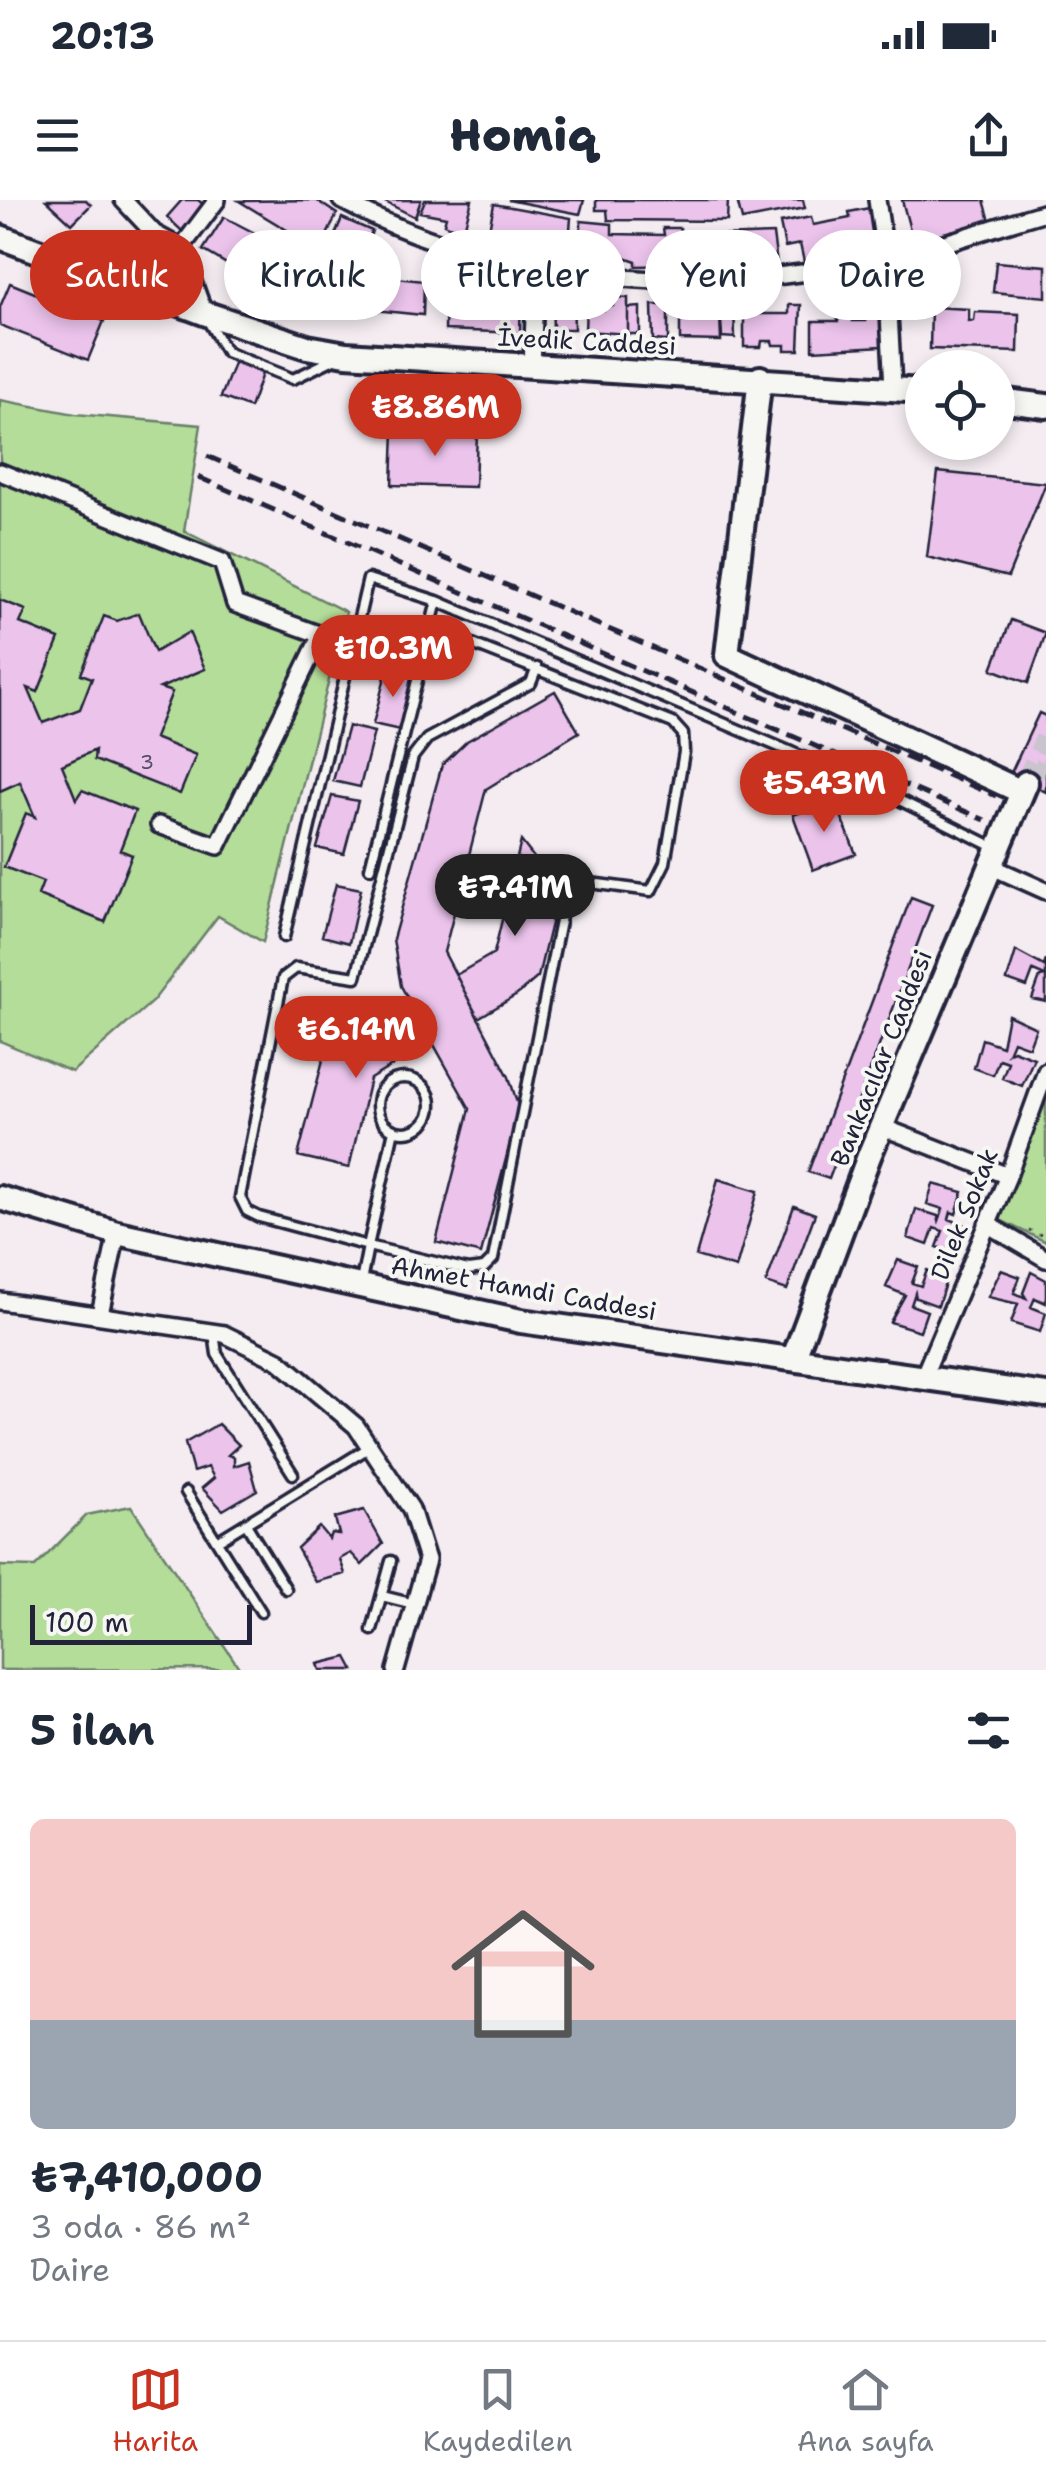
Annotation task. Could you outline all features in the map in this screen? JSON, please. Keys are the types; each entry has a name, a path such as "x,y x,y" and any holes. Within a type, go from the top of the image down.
{"street":[{"path":"123,200 151,230"},
{"path":"194,230 217,200"},
{"path":"341,200 383,223 421,235"},
{"path":"877,200 882,230"},
{"path":"961,237 1046,212"},
{"name":"İvedik Caddesi","path":"0,222 26,245"},
{"name":"İvedik Caddesi","path":"0,237 30,247"},
{"path":"625,276 681,280 803,273"},
{"name":"İvedik Caddesi","path":"204,313 308,347 346,354 905,389"},
{"path":"532,366 534,320"},
{"path":"890,320 894,387"},
{"name":"Bankacılar Caddesi","path":"760,378 727,655 1024,788 992,856 882,1127 794,1357"},
{"path":"1015,402 1046,406"},
{"path":"0,472 222,562 235,604 321,635 218,846 159,825"},
{"path":"992,856 1046,891"},
{"name":"Dilek Sokak","path":"924,1375 1008,1176 1046,1071"},
{"path":"882,1127 1008,1176"},
{"name":"Ahmet Hamdi Caddesi","path":"0,1198 117,1233 522,1321 1046,1395"},
{"path":"987,1224 1046,1258"},
{"path":"100,1314 117,1233"},
{"path":"0,1301 214,1333 279,1361 356,1426 411,1509 426,1560 396,1670"}],"lane":[{"path":"204,313 226,352 293,379 346,354"},
{"path":"284,937 368,579 437,601 870,786 992,856"},
{"path":"370,868 437,601"},
{"path":"452,636 537,668 673,723 682,734 684,752 660,880 650,891 575,882 566,891 493,1259 484,1268 468,1270 259,1217 247,1210 240,1197 283,978 296,968 356,977 413,757 428,740 531,683 537,668"},
{"path":"394,1080 417,1081 428,1092 430,1114 415,1130 394,1130 378,1114 381,1090 394,1080"},
{"path":"360,1286 394,1130"},
{"path":"214,1333 216,1354 293,1474"},
{"path":"217,1542 370,1447"},
{"path":"186,1492 261,1612"},
{"path":"246,1524 286,1589"},
{"path":"372,1630 391,1560"},
{"path":"382,1596 414,1604"}],"path":[{"path":"1017,1225 1046,1237"}],"green space":[{"path":"0,400 75,414 201,425 184,531 346,612 263,942 218,916 153,1001 72,1072 0,1041"},
{"path":"1046,1094 1046,1242 1000,1220"},
{"path":"131,1506 240,1669 0,1670 0,1566 35,1567 87,1515"}],"building":[{"path":"46,200 86,200 91,205 72,224"},
{"path":"182,200 198,200 204,205 185,230 167,217"},
{"path":"316,200 337,214 329,230 287,230 239,201"},
{"path":"381,200 421,200 415,217"},
{"path":"425,200 472,200 464,230 444,224 446,217 420,212"},
{"path":"508,200 584,200 580,214"},
{"path":"596,200 728,200 727,221 608,220 607,210 596,210"},
{"path":"737,200 803,200 805,208 742,220"},
{"path":"902,200 984,200 990,221 955,230 910,230"},
{"path":"494,204 571,218 570,230 489,230"},
{"path":"869,208 873,230 803,230 803,258 800,244 785,247 780,223 811,217 813,225 850,218 849,212"},
{"path":"224,217 249,230 224,230 224,262 204,248"},
{"path":"342,218 370,230 337,230"},
{"path":"581,221 612,224 612,230 581,230"},
{"path":"625,234 645,235 645,266 636,266 636,261 625,257"},
{"path":"996,262 1046,266 1046,297 993,292"},
{"path":"401,278 421,281 421,315 401,313"},
{"path":"10,283 30,291 30,320 104,321 88,360 0,325 0,307"},
{"path":"625,298 628,298 628,334 585,331 585,320 625,320"},
{"path":"789,305 801,305 799,350 785,350 785,345 773,345 772,341 762,341 761,347 744,347 744,320 783,320 783,314 789,314"},
{"path":"640,307 640,334 628,334 628,308"},
{"path":"961,309 969,309 969,321 974,321 975,312 1019,314 1018,352 930,349 931,320 961,320"},
{"path":"445,320 520,320 520,333 445,330"},
{"path":"553,320 574,320 574,329 553,329"},
{"path":"652,320 668,320 668,341 653,340"},
{"path":"680,320 720,320 721,341 680,340"},
{"path":"721,320 734,320 735,338 722,337"},
{"path":"882,320 883,346 813,350 813,321"},
{"path":"235,361 263,371 250,408 221,397"},
{"path":"394,430 477,432 475,487 392,485"},
{"path":"938,472 1046,483 1008,577 927,557"},
{"path":"0,600 26,610 20,623 59,639 38,692 28,688 43,723 80,709 92,678 81,674 104,616 117,621 139,613 155,652 189,632 205,669 160,688 172,692 154,738 196,755 180,794 94,760 95,750 62,765 76,799 82,790 135,811 120,850 132,855 105,922 38,895 43,882 4,867 26,813 35,817 20,782 0,791"},
{"path":"1011,620 1046,633 1028,683 992,669"},
{"path":"387,669 413,675 400,730 373,724"},
{"path":"555,691 579,732 486,789 444,952 509,1077 519,1109 481,1254 436,1242 470,1109 401,986 393,939 442,765 467,741"},
{"path":"1039,713 1046,716 1046,792 1010,775"},
{"path":"348,726 374,732 360,787 333,781"},
{"path":"332,796 358,801 344,854 317,848"},
{"path":"835,800 856,854 813,870 793,815"},
{"path":"521,841 559,890 538,977 517,995 478,1018 456,975 494,953"},
{"path":"336,884 361,889 349,943 322,936"},
{"path":"911,897 932,905 829,1179 808,1172"},
{"path":"1016,951 1044,966 1046,960 1046,1002 1032,999 1040,977 1045,976 1033,971 1027,987 1007,980"},
{"path":"408,999 432,1042 370,1079 349,1168 298,1156 324,1056 332,1045"},
{"path":"1008,1015 1036,1028 1029,1047 1013,1041 1008,1053 1013,1050 1034,1058 1022,1086 1002,1078 1008,1062 999,1059 993,1075 974,1068 982,1039 1002,1046"},
{"path":"718,1179 758,1191 736,1268 696,1256"},
{"path":"933,1184 963,1192 956,1214 951,1212 949,1219 968,1226 957,1254 937,1247 943,1231 934,1228 928,1245 908,1238 916,1209 938,1216 939,1221 943,1209 927,1204"},
{"path":"794,1206 815,1214 787,1290 766,1283"},
{"path":"898,1260 918,1267 912,1283 921,1286 927,1270 947,1277 938,1306 916,1298 915,1293 911,1305 927,1311 920,1331 890,1322 905,1295 886,1287"},
{"path":"1001,1270 1020,1277 1014,1293 1026,1298 1023,1293 1031,1272 1046,1280 1046,1303 1035,1298 1031,1307 1046,1313 1040,1332 1011,1323 1018,1304 988,1297"},
{"path":"218,1424 239,1445 228,1455 234,1457 234,1466 249,1461 257,1490 223,1510 202,1488 214,1478 208,1467 193,1472 185,1443"},
{"path":"364,1510 383,1544 362,1565 351,1553 340,1559 345,1574 316,1582 297,1548 319,1527 329,1539 331,1533 339,1534 335,1518"},
{"path":"347,1657 354,1670 320,1670 318,1664"}],"tunnel":[{"path":"1026,783 1046,739"},
{"path":"1034,766 1046,771"}],"railway":[{"path":"207,456 996,796"},
{"path":"198,477 985,820"}]}
